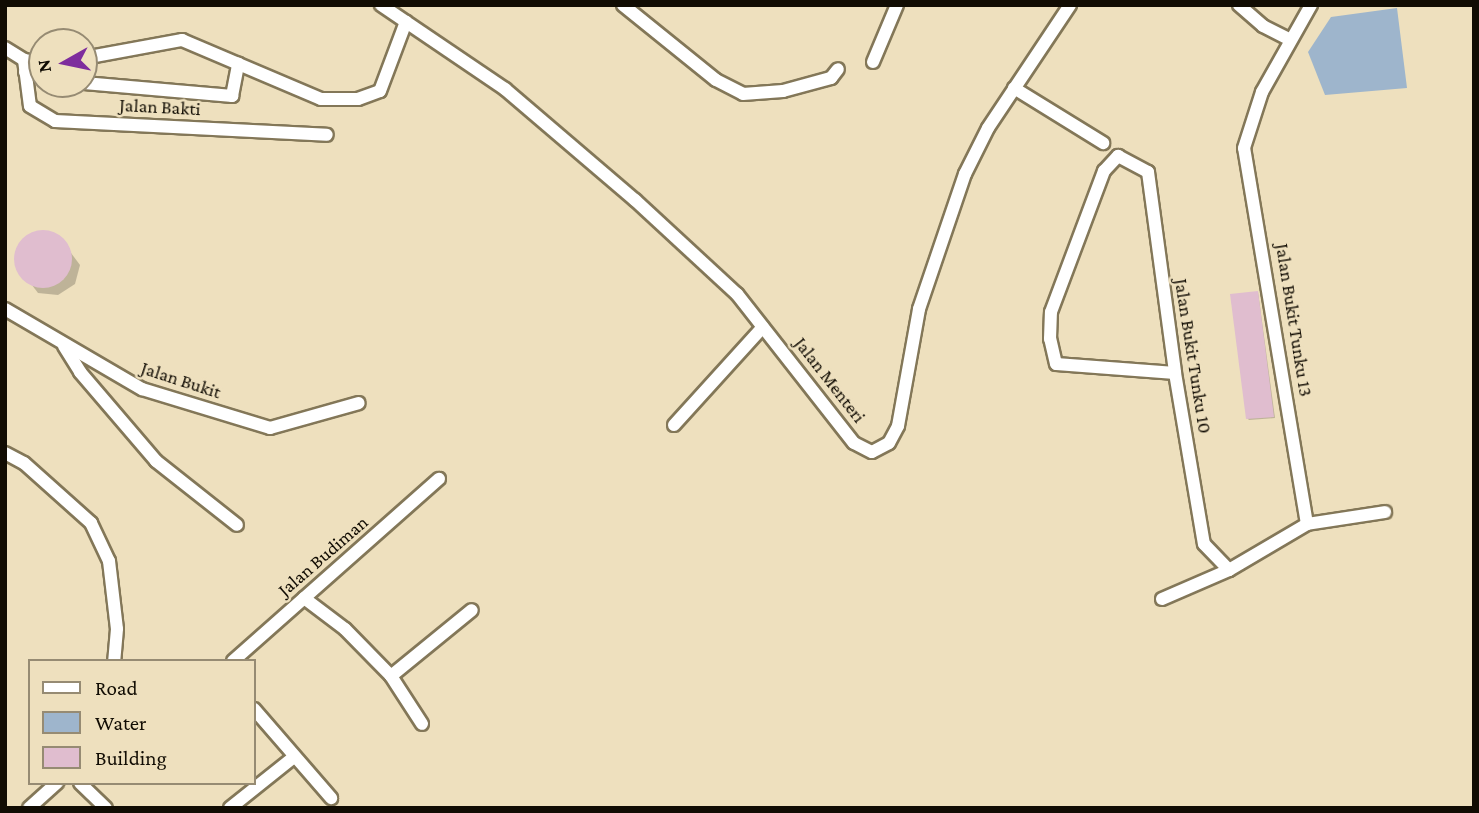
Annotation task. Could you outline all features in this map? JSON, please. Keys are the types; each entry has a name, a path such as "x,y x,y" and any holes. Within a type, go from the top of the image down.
{"street":[{"name":"Jalan Menteri","path":"381,5 505,89 711,270 763,327 854,443 872,452 889,443 898,426 919,309 944,227 988,128 1070,5"},
{"path":"623,5 716,80 743,94 795,88 831,78 838,69"},
{"path":"873,62 897,5"},
{"path":"1239,5 1263,26 1288,39"},
{"name":"Jalan Bukit Tunku 13","path":"1307,524 1244,148 1250,123 1288,39 1311,5"},
{"path":"98,55 182,40 321,99 358,99 380,91 406,22"},
{"path":"5,48 28,68"},
{"name":"Jalan Bakti","path":"98,84 232,96 238,64"},
{"path":"24,66 28,65"},
{"name":"Jalan Bakti","path":"24,66 30,106 55,121 327,135"},
{"path":"1014,88 1103,144"},
{"name":"Jalan Bukit Tunku 10","path":"1175,373 1056,364 1050,339 1051,312 1104,171 1118,156 1148,172 1175,373 1204,544 1229,570"},
{"name":"Jalan Bukit","path":"5,309 142,389 270,428 359,403"},
{"path":"674,425 763,327"},
{"path":"62,342 80,372 156,461 237,525"},
{"path":"5,453 24,463 91,523 109,561 117,629 114,659"},
{"name":"Jalan Budiman","path":"235,659 439,479"},
{"path":"1162,598 1229,570 1307,524 1385,512"},
{"path":"304,598 345,629 391,676 422,724"},
{"path":"391,676 472,610"},
{"path":"256,711 331,798"},
{"path":"230,808 294,757"},
{"path":"29,808 55,785"},
{"path":"84,785 106,808"}],"water":[{"path":"1397,8 1407,88 1325,95 1308,52 1331,17"}],"building":[{"path":"43,230 54,232 67,243 72,259 70,270 59,283 43,288 32,286 19,275 14,259 16,248 27,235"},
{"path":"1258,291 1274,417 1246,419 1230,294"}]}
